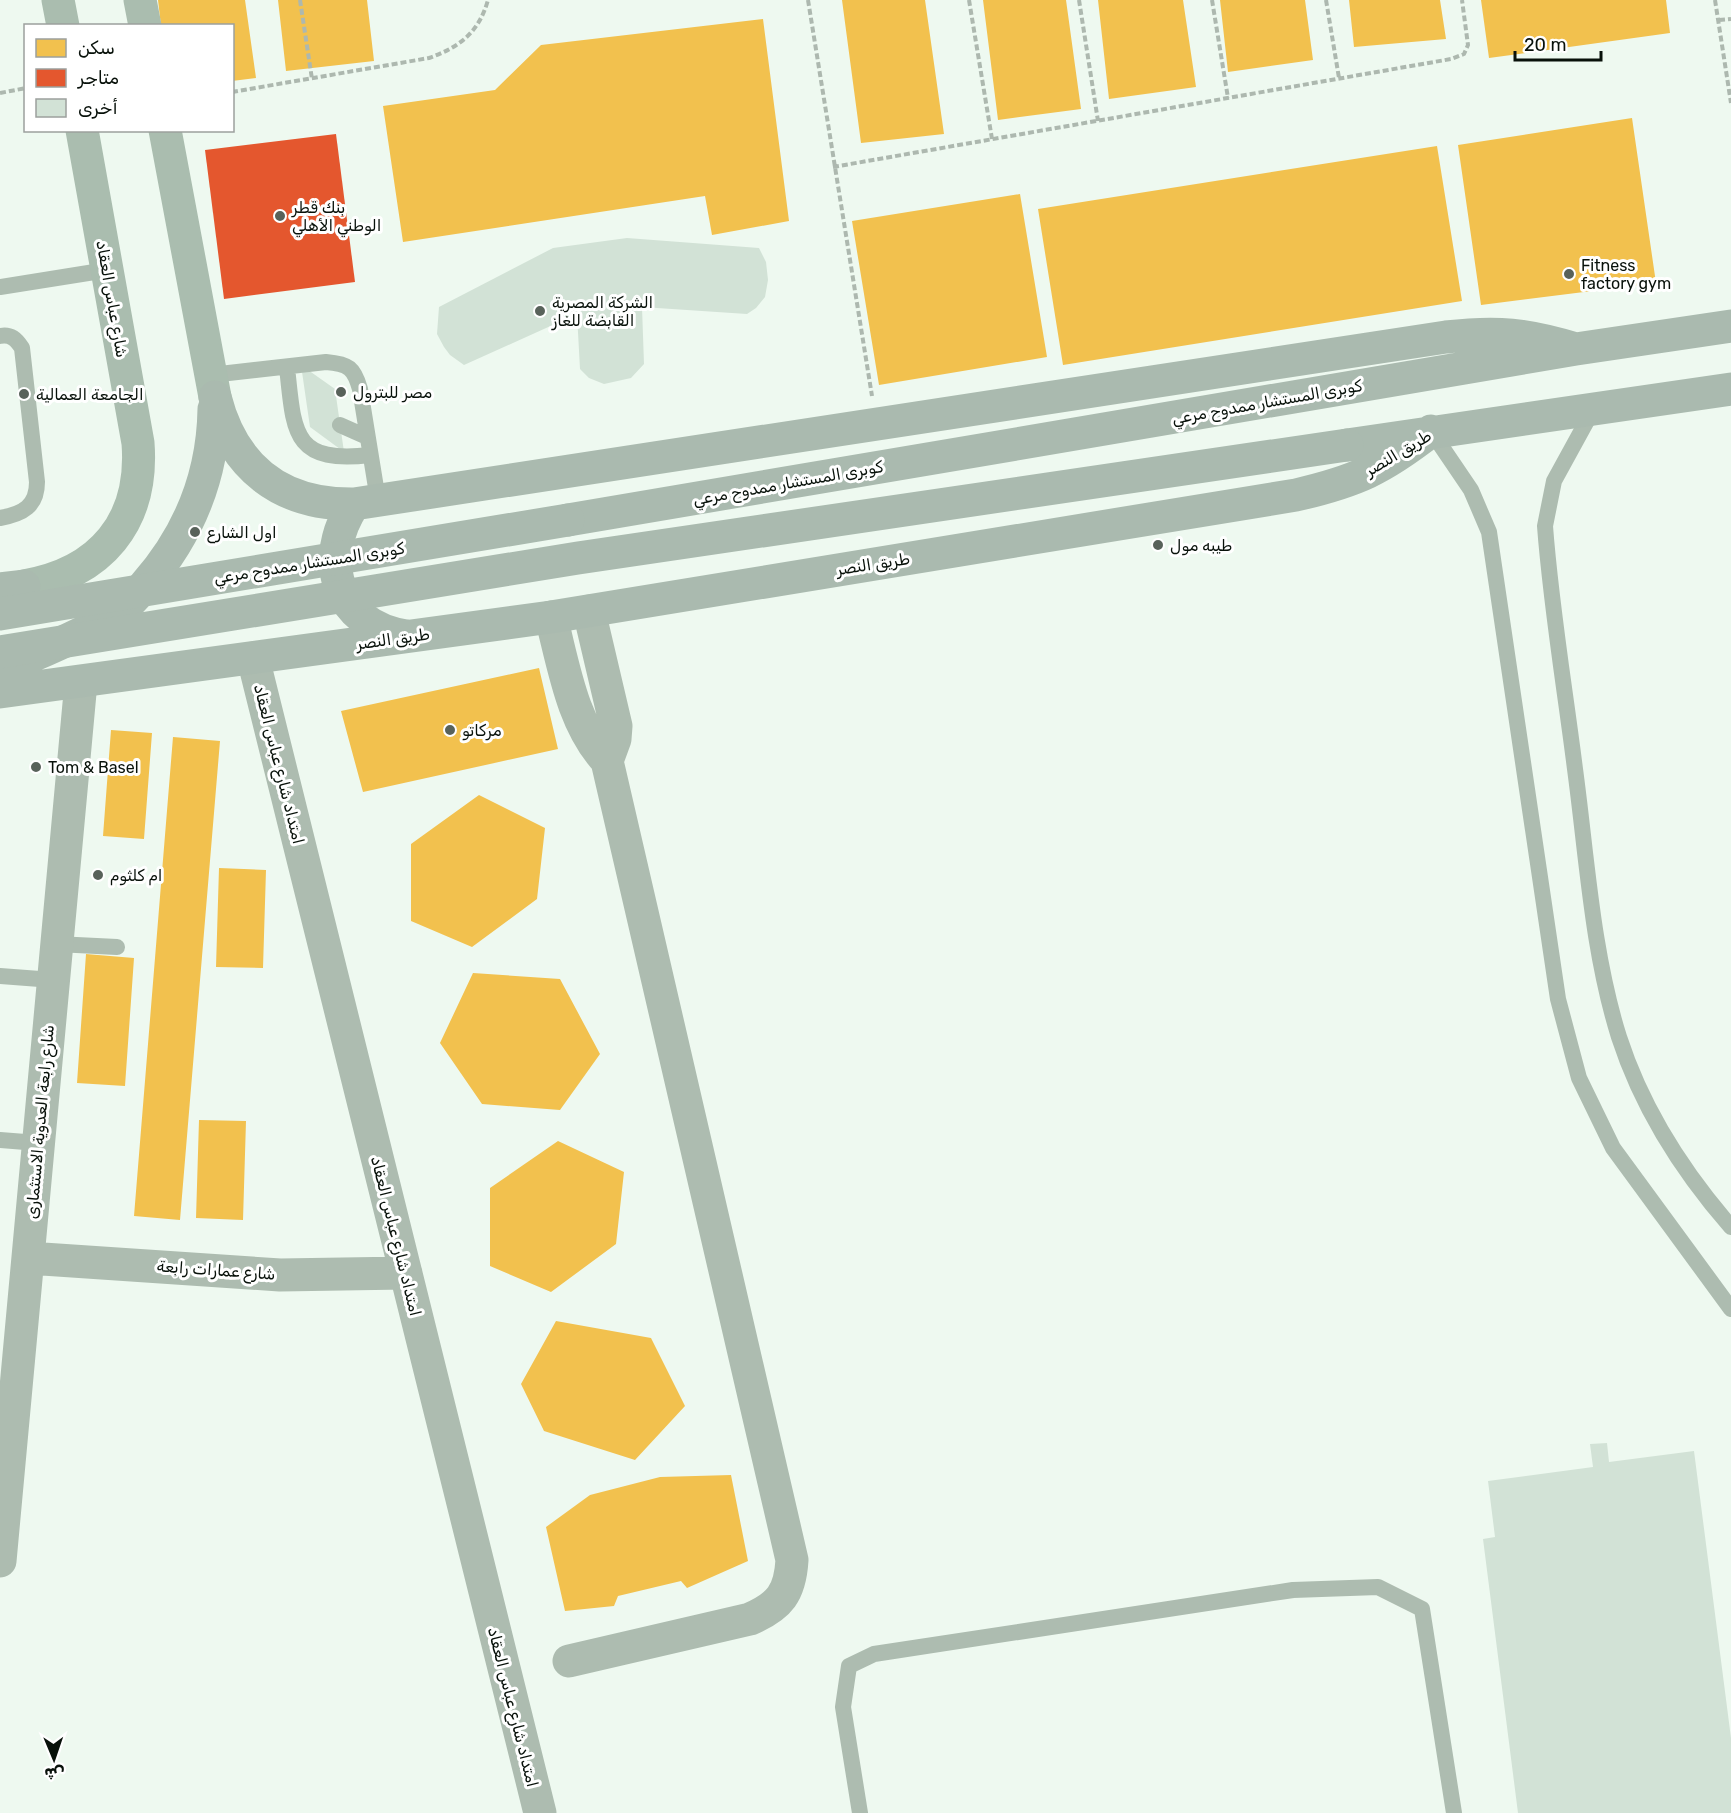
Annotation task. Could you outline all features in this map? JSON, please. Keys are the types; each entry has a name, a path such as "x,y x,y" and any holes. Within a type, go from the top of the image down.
{"highway":[{"path":"213,386 221,421 231,442 246,462 264,478 306,499 330,504 366,502 876,423 1490,332 1534,337 1576,349 1731,326"},
{"name":"كوبرى المستشار ممدوح مرعي","path":"0,614 1576,349"},
{"path":"0,670 114,616 159,569 187,524 202,487 214,428 213,386"},
{"name":"طريق النصر","path":"0,692 550,617 1296,495 1345,483 1391,462 1431,431 1731,388"},
{"path":"0,652 566,560 1431,431"},
{"path":"366,502 343,520 336,539 334,559 337,579 345,597 357,613 373,625 391,633 411,636"}],"main road":[{"path":"58,0 63,24"},
{"path":"140,0 145,24"},
{"name":"شارع عباس العقاد","path":"12,587 68,575 96,556 119,531 137,489 140,466 138,443 82,132"},
{"path":"165,132 213,386"}],"street":[{"path":"589,611 616,726 615,738 607,762"},
{"path":"550,617 581,724 592,744 607,762 792,1560 791,1580 783,1598 769,1611 750,1619 569,1661"},
{"name":"امتداد شارع عباس العقاد","path":"253,658 540,1813"},
{"name":"شارع رابعة العدوية الاستثمارى","path":"0,1561 7,1407 28,1258 81,682"},
{"name":"شارع عمارات رابعة","path":"28,1258 280,1275 406,1273"}],"lane":[{"path":"0,287 107,270"},
{"path":"0,336 7,335 16,339 22,348 38,482 37,494 32,505 22,513 0,518"},
{"path":"213,386 287,366 326,362 343,363 355,374 370,455 366,502"},
{"path":"287,366 297,431 314,452 340,459 370,455"},
{"path":"291,402 308,410"},
{"path":"1594,408 1554,481 1545,526 1598,944 1619,1038 1637,1083 1658,1126 1683,1167 1731,1227"},
{"path":"340,425 367,437"},
{"path":"1431,431 1472,490 1489,532 1558,999 1579,1078 1612,1148 1731,1309"},
{"path":"56,944 117,947"},
{"path":"0,976 53,980"},
{"path":"0,1140 38,1143"},
{"path":"860,1813 843,1707 849,1666 874,1654 1293,1590 1378,1587 1422,1609 1454,1813"}],"path":[{"path":"300,0 312,79"},
{"path":"234,92 429,58 451,50 470,36 483,16 488,0"},
{"path":"808,0 833,167 876,423"},
{"path":"969,0 992,139"},
{"path":"1079,0 1098,121"},
{"path":"1212,0 1228,98"},
{"path":"1326,0 1340,78"},
{"path":"833,167 1451,59 1464,54 1468,45 1462,0"},
{"path":"1715,0 1731,103"},
{"path":"1719,21 1731,19"},
{"path":"0,93 24,88"}],"building: سكن":[{"path":"158,0 245,0 256,78 234,81 234,24 161,24"},
{"path":"278,0 367,0 374,61 286,71"},
{"path":"842,0 925,0 944,134 861,143"},
{"path":"983,0 1066,0 1081,109 998,120"},
{"path":"1098,0 1183,0 1196,87 1109,99"},
{"path":"1220,0 1305,0 1313,60 1228,72"},
{"path":"1349,0 1440,0 1446,39 1354,47"},
{"path":"1481,0 1666,0 1670,33 1489,58"},
{"path":"763,19 789,221 712,235 705,196 403,242 383,106 495,90 541,45"},
{"path":"1632,118 1656,283 1481,305 1458,145"},
{"path":"1437,146 1462,301 1063,365 1038,209"},
{"path":"1020,194 1047,357 879,385 852,221"},
{"name":"مركاتو","path":"539,668 558,749 363,792 341,711"},
{"path":"111,730 152,733 144,839 103,836"},
{"path":"173,737 220,741 180,1220 134,1216"},
{"path":"479,795 545,828 537,899 472,947 411,921 411,844"},
{"path":"219,868 266,870 263,968 216,967"},
{"path":"86,954 134,958 125,1086 77,1083"},
{"path":"473,973 560,979 600,1054 560,1110 482,1104 440,1043"},
{"path":"199,1120 246,1121 243,1220 196,1218"},
{"path":"558,1141 624,1172 616,1244 551,1292 490,1266 490,1188"},
{"path":"556,1321 651,1338 685,1406 635,1460 544,1431 521,1384"},
{"path":"731,1475 748,1561 687,1588 681,1581 618,1596 614,1606 565,1611 546,1527 590,1495 660,1477"}],"building: متاجر":[{"name":"بنك قطر الوطني الأهلي","path":"336,134 355,282 224,299 205,150"}],"building: أخرى":[{"name":"الشركة المصرية القابضة للغاز","path":"627,238 759,248 766,262 768,280 765,297 756,308 747,314 642,307 644,364 631,378 604,384 589,378 580,369 577,314 464,365 450,355 444,347 437,334 439,307 553,248"},
{"path":"301,365 335,389 344,452 310,427"},
{"path":"1607,1443 1609,1462 1694,1451 1731,1738 1731,1813 1518,1813 1483,1539 1495,1537 1488,1481 1593,1467 1590,1444"}],"place":[{"name":"بنك قطر الوطني الأهلي","path":"280,216"},
{"name":"Fitness factory gym","path":"1569,274"},
{"name":"الشركة المصرية القابضة للغاز","path":"540,311"},
{"name":"مصر للبترول","path":"341,392"},
{"name":"الجامعة العمالية","path":"24,394"},
{"name":"اول الشارع","path":"195,532"},
{"name":"طيبه مول","path":"1158,545"},
{"name":"مركاتو","path":"450,730"},
{"name":"Tom & Basel","path":"36,767"},
{"name":"ام كلثوم","path":"98,875"}]}
